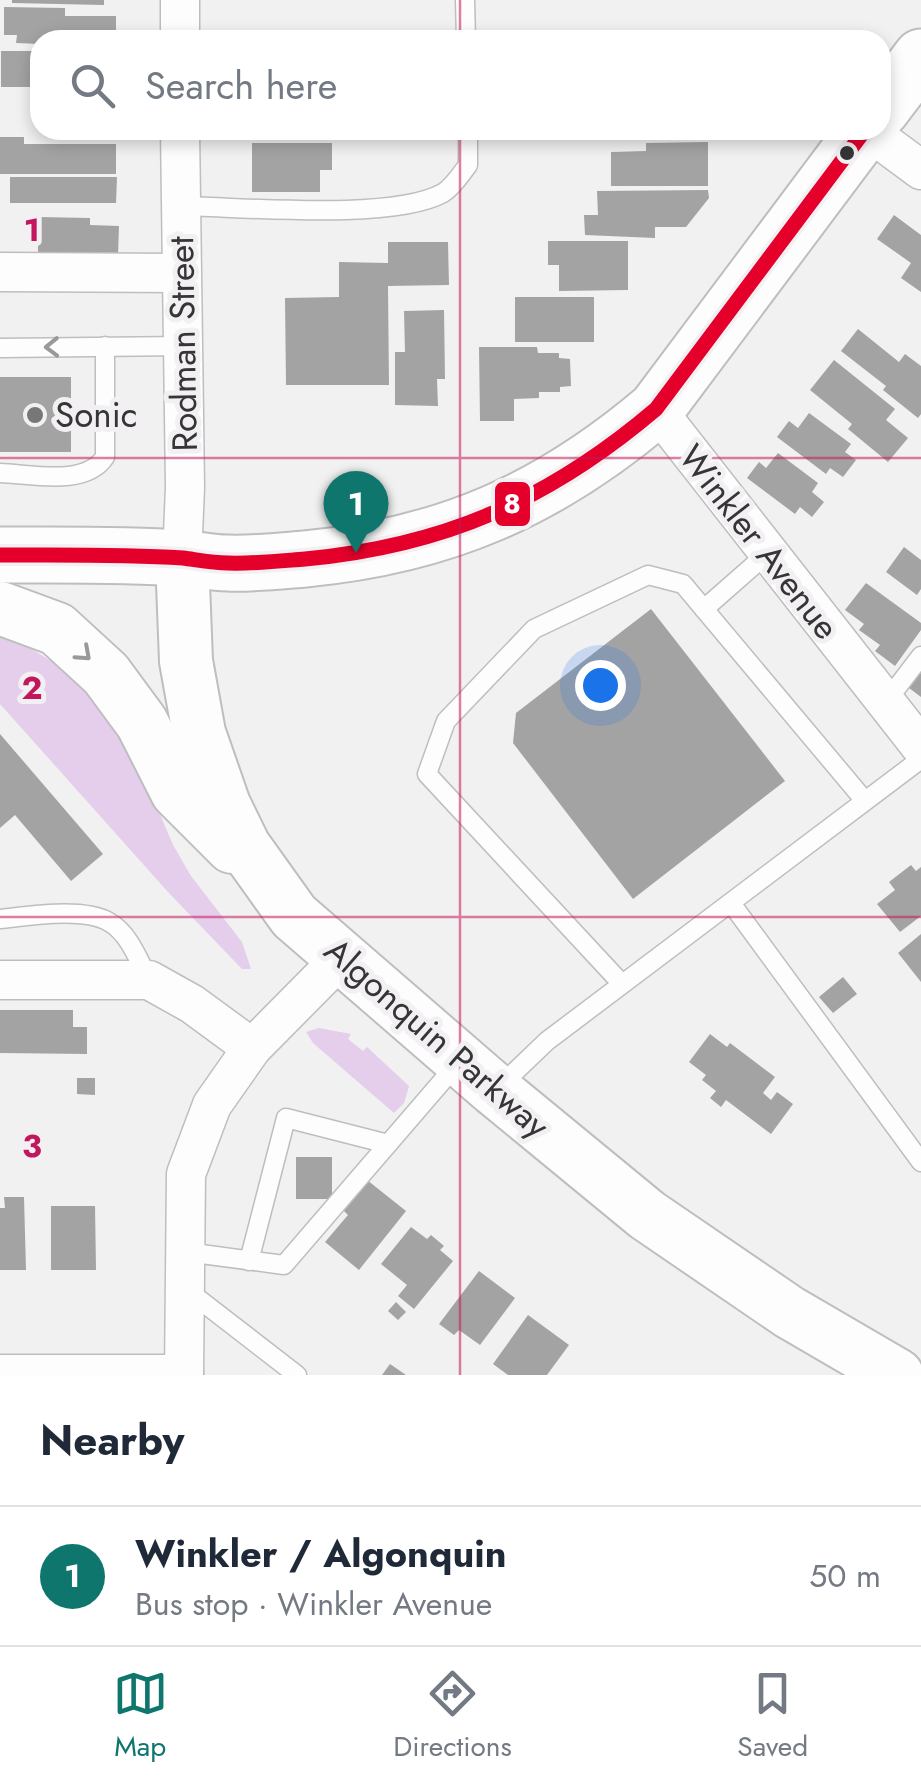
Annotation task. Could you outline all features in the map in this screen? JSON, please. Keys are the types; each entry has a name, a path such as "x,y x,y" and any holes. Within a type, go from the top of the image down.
{"main road":[{"path":"891,97 921,57"},
{"path":"656,409 858,140"},
{"name":"Winkler Avenue","path":"0,555 182,558 230,564 384,548 480,521 560,479 656,409"},
{"name":"Algonquin Parkway","path":"182,558 186,661 199,733 224,805 244,846 294,916 648,1215 789,1312 897,1375"},
{"path":"0,608 57,630 106,674 142,723 177,792 270,886"}],"street":[{"path":"180,0 180,30"},
{"name":"Rodman Street","path":"180,140 184,346 182,558"},
{"path":"880,140 921,170"},
{"path":"0,272 181,273"},
{"name":"Winkler Avenue","path":"656,409 921,747"},
{"path":"0,1374 184,1374 186,1174 212,1105 252,1048 342,957"},
{"path":"0,980 149,980 192,1004 252,1048"}],"lane":[{"path":"465,0 466,30"},
{"path":"180,206 370,209 424,201 447,191 468,165 468,140"},
{"path":"0,473 82,475 98,468 105,458 104,346"},
{"path":"0,348 184,346"},
{"path":"704,609 769,552"},
{"path":"622,984 426,774 446,721 534,629 648,575 683,584 865,801"},
{"path":"885,703 921,656"},
{"path":"185,1270 249,1261 284,1265 388,1144 478,1075 547,1041 921,759"},
{"path":"731,903 921,1162"},
{"path":"0,919 70,914 109,921 128,940 149,980"},
{"path":"249,1261 286,1118 388,1144"},
{"path":"185,1270 297,1375"}],"shaded area":[{"path":"0,637 25,645 51,661 56,652 129,741 173,845 191,876 242,942 251,969 242,969 168,892 0,704"},
{"path":"319,1028 351,1034 348,1039 363,1051 367,1047 409,1086 404,1103 394,1113 313,1043 306,1032"}],"building":[{"path":"104,0 104,5 12,3"},
{"path":"4,7 65,8 65,16 116,16 116,30 30,30 30,44 16,43 17,35 4,35"},
{"path":"1,51 30,51 30,87 1,87"},
{"path":"0,137 24,137 24,144 116,144 116,174 0,174"},
{"path":"708,142 708,186 611,186 611,152 646,151 646,143"},
{"path":"252,143 332,143 332,170 320,170 320,192 252,192"},
{"path":"10,177 117,177 116,203 10,203"},
{"path":"708,190 709,198 686,227 655,227 655,238 585,235 584,215 598,215 597,191"},
{"path":"894,215 921,235 921,292 901,278 911,263 877,239"},
{"path":"38,217 90,218 90,225 119,226 118,256 38,259"},
{"path":"548,241 628,241 628,290 559,291 559,265 548,265"},
{"path":"388,242 448,242 449,285 388,286 389,385 286,385 285,298 339,297 339,262 388,263"},
{"path":"515,297 594,297 594,342 515,342"},
{"path":"444,310 445,379 437,379 438,406 395,405 395,352 405,352 404,311"},
{"path":"858,329 899,362 905,354 921,366 918,418 883,390 886,386 841,351"},
{"path":"479,347 537,347 538,353 559,353 559,358 570,359 571,386 560,387 560,392 539,392 539,398 514,399 514,421 480,421"},
{"path":"834,360 895,409 886,420 908,438 888,462 848,429 852,424 810,390"},
{"name":"Sonic","path":"0,377 71,377 71,452 0,452"},
{"path":"809,413 851,444 845,452 856,460 843,477 830,468 826,474 777,437 789,421 798,428"},
{"path":"778,453 818,483 812,492 824,502 812,517 800,507 795,514 747,478 759,462 766,468"},
{"path":"904,547 921,560 921,589 917,595 886,572"},
{"path":"866,583 921,623 921,630 895,666 875,651 880,645 859,630 864,624 845,610"},
{"path":"651,609 785,781 633,899 513,743 516,713"},
{"path":"921,672 921,697 909,688"},
{"path":"0,734 103,854 71,881 15,815 0,828"},
{"path":"911,865 916,871 921,867 921,916 900,932 877,904 895,890 889,882"},
{"path":"921,934 921,982 898,953"},
{"path":"843,977 857,994 833,1013 819,997"},
{"path":"0,1010 73,1010 73,1027 87,1027 87,1054 0,1053"},
{"path":"710,1034 727,1047 730,1043 775,1077 763,1093 771,1100 777,1092 793,1104 771,1134 726,1100 721,1107 710,1098 716,1091 702,1080 706,1075 689,1062"},
{"path":"77,1078 95,1078 95,1095 77,1094"},
{"path":"296,1157 332,1157 332,1199 296,1199"},
{"path":"367,1180 406,1211 359,1270 325,1242 348,1215 343,1210"},
{"path":"4,1197 24,1197 26,1270 0,1270 0,1208 5,1208"},
{"path":"51,1206 95,1206 96,1270 51,1270"},
{"path":"411,1227 427,1239 431,1235 453,1261 414,1309 398,1296 407,1285 381,1264"},
{"path":"479,1271 515,1298 480,1345 459,1330 454,1335 439,1324"},
{"path":"396,1302 406,1312 398,1320 388,1311"},
{"path":"528,1315 569,1345 547,1375 508,1375 493,1364"},
{"path":"390,1364 406,1375 382,1375"}],"transit line":[{"name":"8","path":"0,555 137,556 237,563 305,559 356,553 449,530 535,493 576,469 656,409 858,140"}],"place":[{"name":"Sonic","path":"35,415"},
{"name":"Winkler / Algonquin","path":"356,553"}]}
